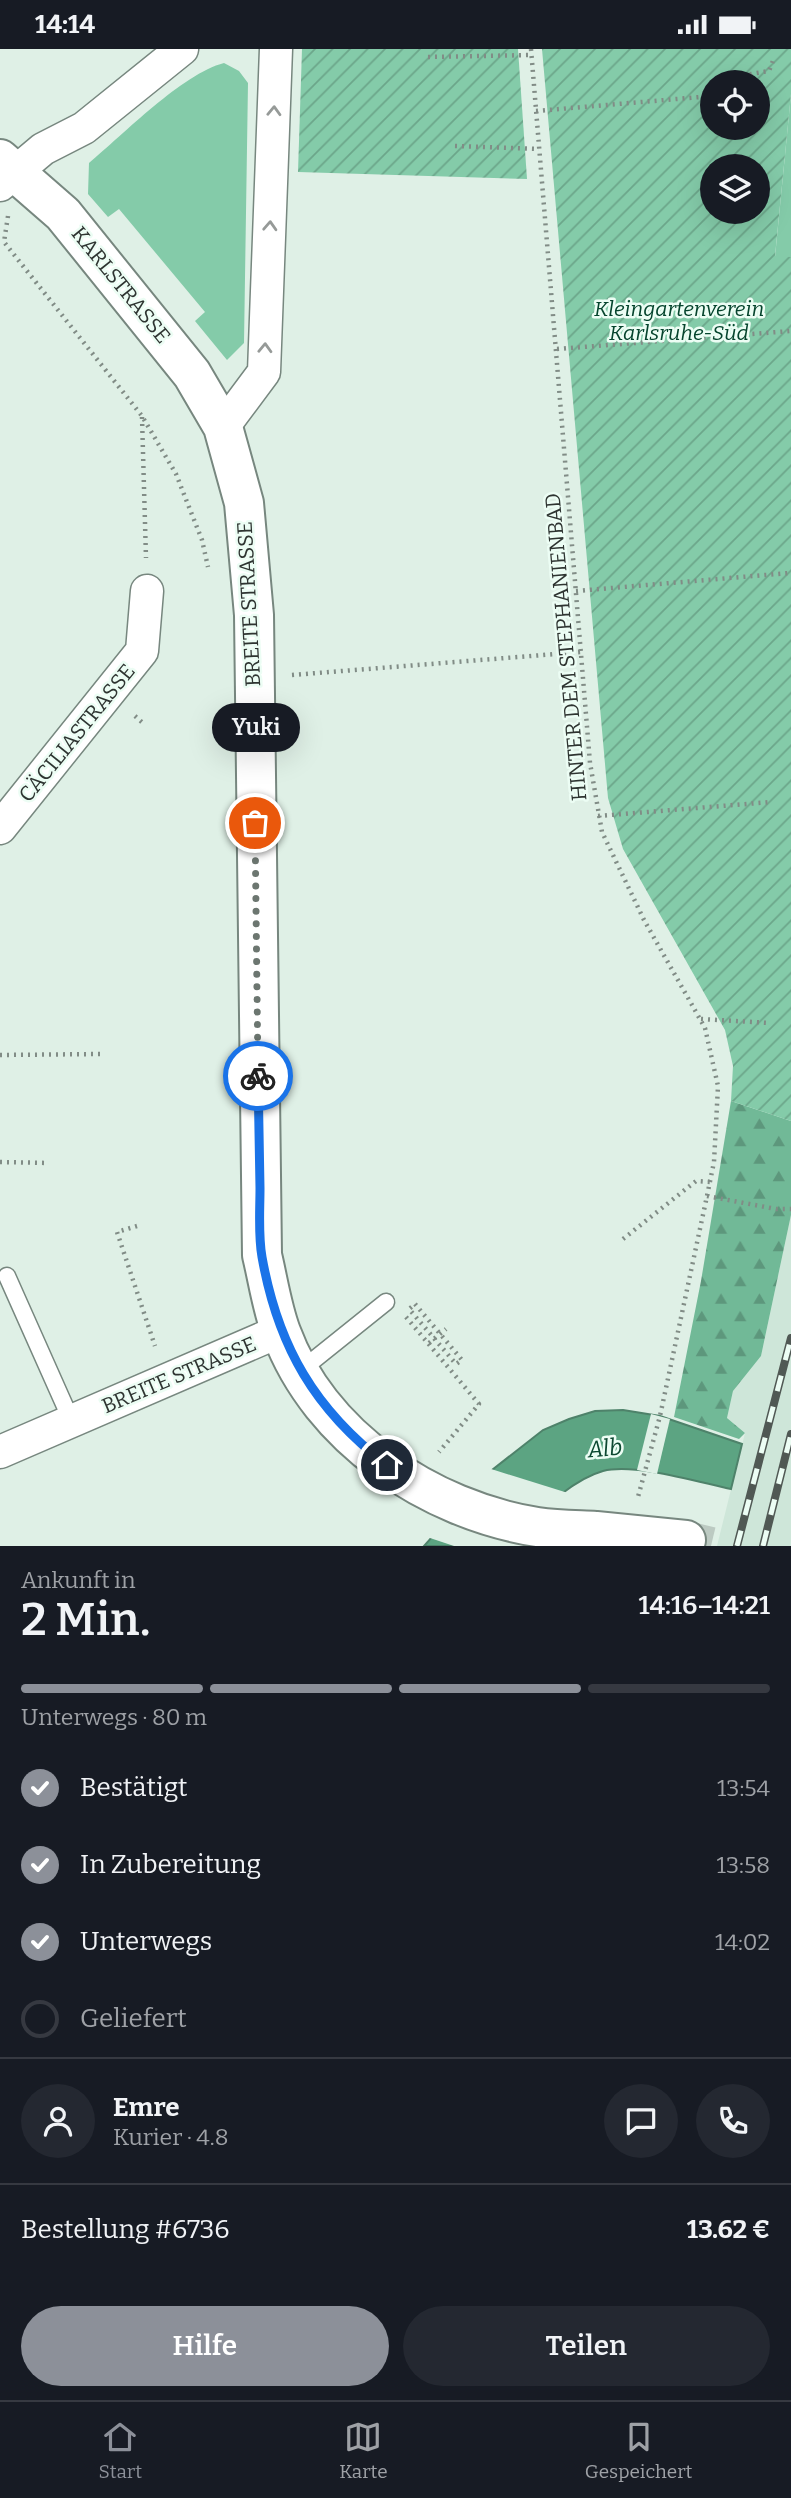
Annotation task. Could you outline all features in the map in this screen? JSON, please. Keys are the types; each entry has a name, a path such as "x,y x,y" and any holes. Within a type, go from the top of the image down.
{"street":[{"path":"5,172 84,128 182,49"},
{"path":"223,426 264,372 276,49"},
{"name":"KARLSTRASSE","path":"5,172 63,214 72,224 192,374 223,426"},
{"name":"BREITE STRASSE","path":"0,1452 280,1331 262,1255 260,1220 254,615 247,530 237,474 223,426"},
{"name":"CÄCILIASTRASSE","path":"0,828 142,651 146,591"},
{"path":"280,1331 300,1371 318,1397 358,1442 399,1474 429,1492 481,1513 534,1526 626,1527 686,1540"}],"lane":[{"path":"7,1276 72,1422"},
{"path":"300,1371 386,1302"}],"path":[{"path":"428,57 531,52"},
{"name":"HINTER DEM STEPHANIENBAD","path":"531,52 590,763 597,816 644,920 705,1028 718,1086 714,1163 660,1416 646,1472 626,1527"},
{"path":"769,70 774,58"},
{"path":"536,111 700,97"},
{"path":"455,146 539,149"},
{"path":"5,172 4,242 142,416 176,474 202,540 211,577"},
{"path":"557,349 791,331"},
{"path":"142,416 146,591"},
{"path":"576,591 789,573"},
{"path":"254,678 581,652"},
{"path":"597,816 771,802"},
{"path":"700,1019 770,1023"},
{"path":"0,1055 103,1054"},
{"path":"0,1162 49,1163"},
{"path":"623,1240 696,1181 710,1182"},
{"path":"707,1196 776,1209 791,1209"},
{"path":"137,1226 117,1232 167,1380"},
{"path":"409,1319 456,1364 462,1360 415,1304"},
{"path":"409,1309 480,1404 444,1445"},
{"path":"432,1341 446,1329"}],"shaded area":[{"path":"791,1215 791,1546 717,1546 745,1433 727,1418 733,1391 761,1356"}],"green space":[{"path":"302,49 518,49 527,179 298,172"},
{"name":"Kleingartenverein Karlsruhe-Süd","path":"542,49 791,49 791,94 775,256 791,257 791,1121 731,1101 733,1066 725,1030 623,849 608,798"},
{"path":"224,63 239,71 248,83 244,343 227,360 195,321 205,312 119,209 108,217 88,194 89,163 172,92 190,79"},
{"path":"791,94 791,257 775,257"},
{"path":"731,1101 791,1121 791,1215 761,1356 733,1391 727,1418 745,1433 739,1439 674,1417 701,1281"}],"water":[{"name":"Alb","path":"623,1410 660,1416 742,1444 731,1489 649,1471 603,1471 576,1483 504,1546 424,1546 492,1470 543,1430 595,1411"}],"pier":[{"path":"651,1414 670,1419 657,1474 637,1470"},
{"path":"488,1468 568,1493 510,1546 454,1546 427,1537"}],"tunnel":[{"path":"686,1540 711,1546"}],"railway":[{"path":"737,1546 791,1338"},
{"path":"763,1546 791,1434"}],"way so far":[{"path":"255,823 258,1076"}],"place":[{"name":"Yuki","path":"255,823"}],"route":[{"path":"258,1076 262,1255 280,1331 300,1371 318,1397 358,1442 387,1465"}]}
